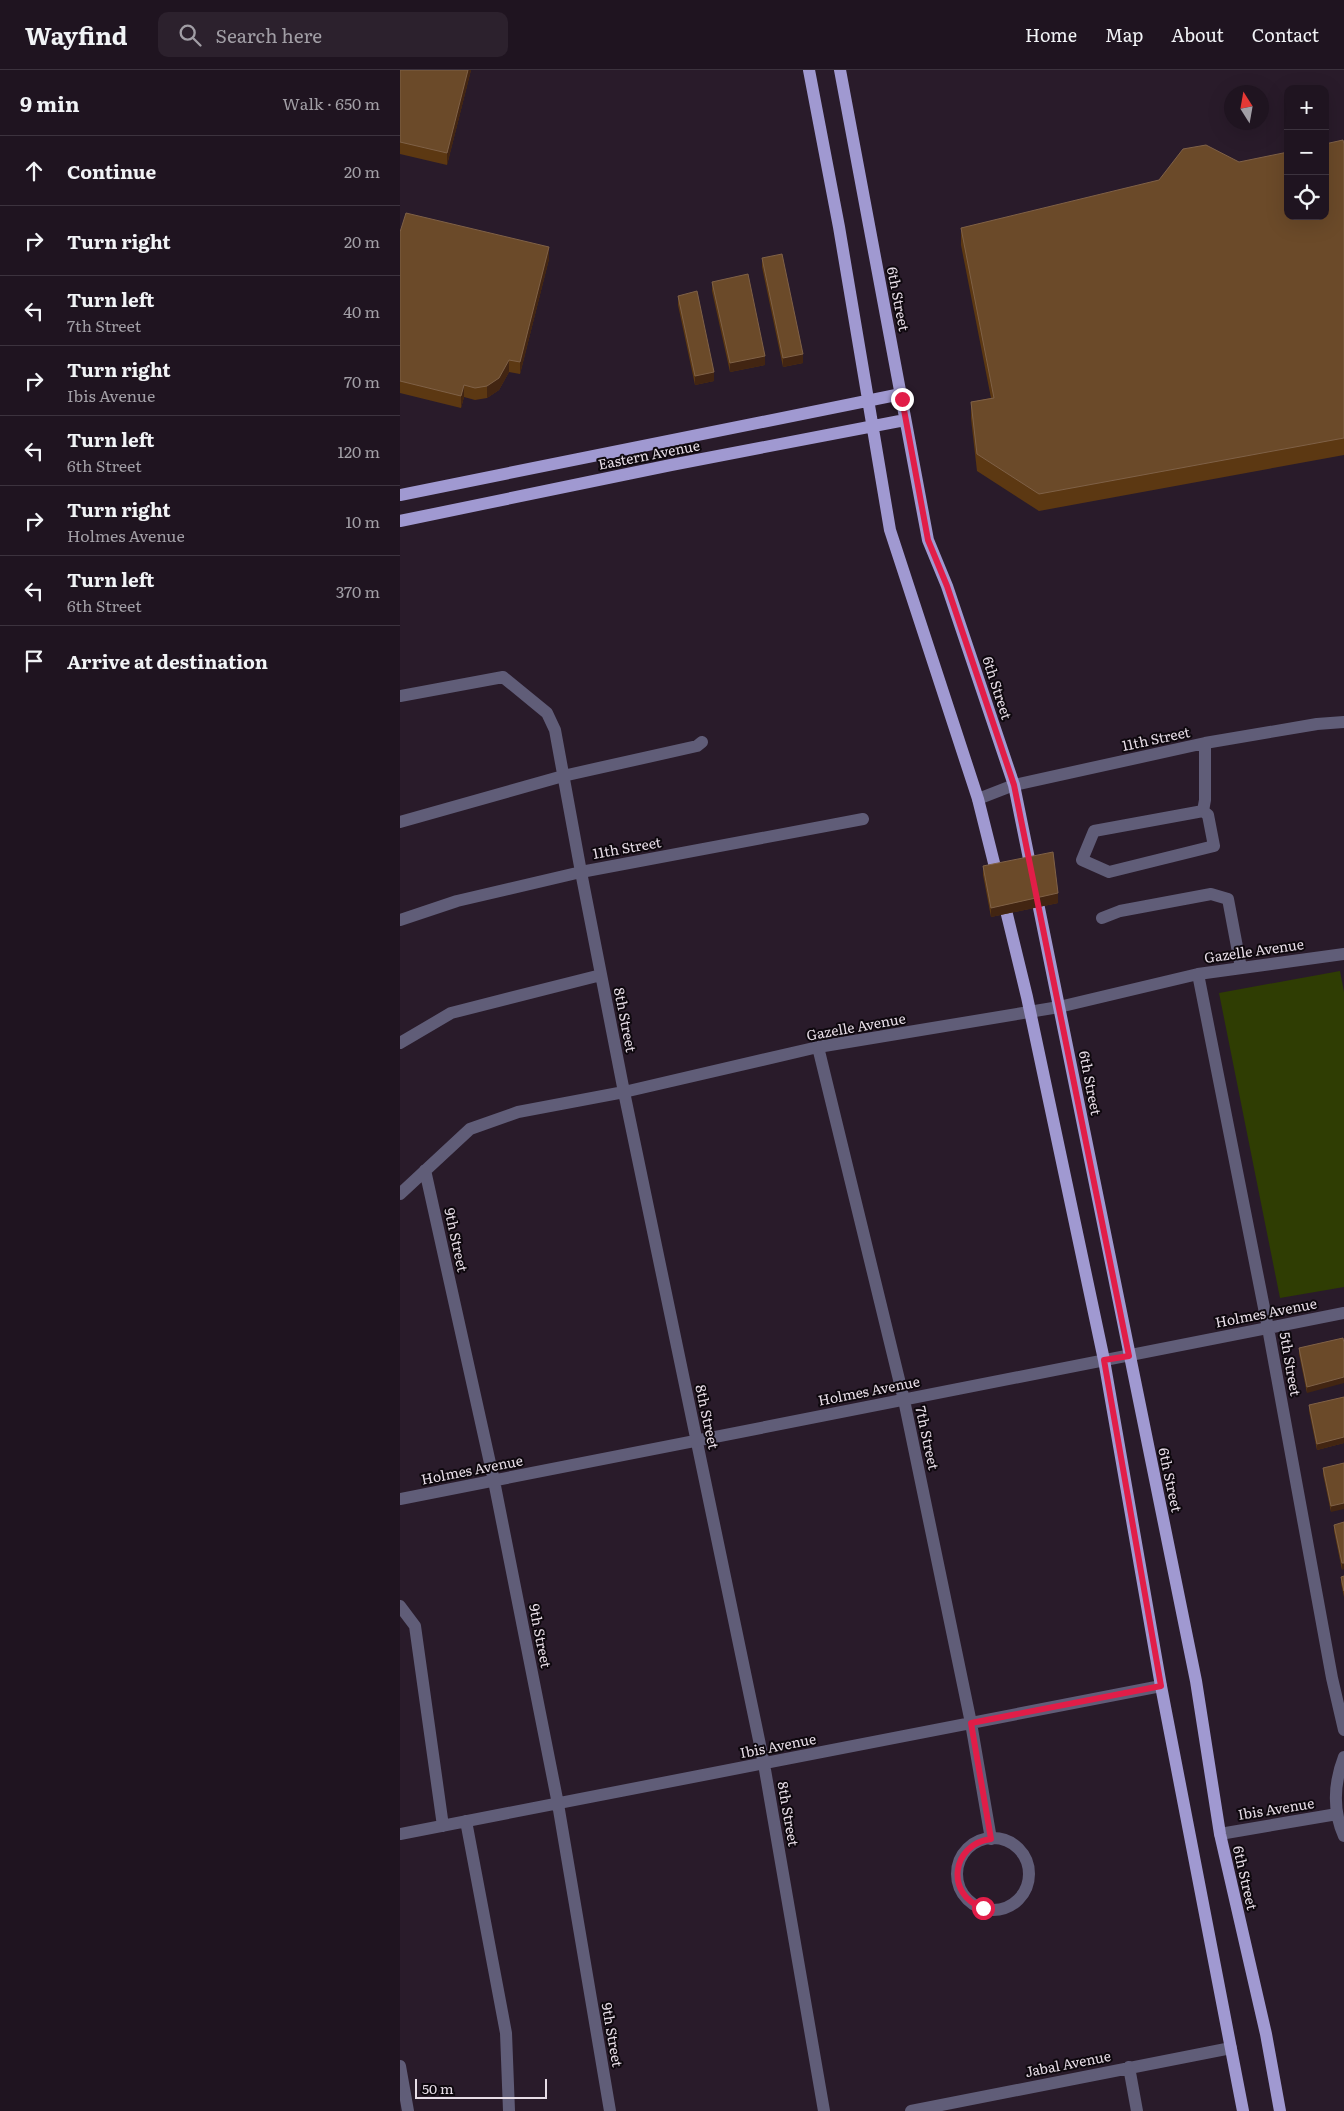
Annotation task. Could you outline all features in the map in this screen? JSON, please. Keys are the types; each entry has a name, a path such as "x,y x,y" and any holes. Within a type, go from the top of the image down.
{"main road":[{"path":"809,70 840,227 890,530 978,798 1030,1013 1104,1360 1161,1686 1243,2111"},
{"name":"6th Street","path":"840,70 928,540 947,586 1014,785 1196,1681 1220,1834 1266,2034 1280,2111"},
{"name":"Eastern Avenue","path":"400,495 901,394"},
{"name":"Eastern Avenue","path":"400,521 905,420"}],"street":[{"name":"8th Street","path":"400,696 503,677 547,713 555,730 624,1092 764,1764 824,2111"},
{"name":"11th Street","path":"978,798 1014,785 1205,743 1317,724 1344,722"},
{"path":"400,822 563,776 697,746 702,742"},
{"path":"1203,812 1205,800 1205,743"},
{"path":"1203,812 1208,815 1214,846 1109,872 1082,860 1094,831 1203,812"},
{"name":"11th Street","path":"400,920 456,900 581,872 863,819"},
{"path":"1102,918 1120,911 1210,894 1228,899 1241,968"},
{"name":"Gazelle Avenue","path":"400,1194 470,1129 518,1112 624,1092 818,1048 1030,1013 1198,974 1344,954"},
{"name":"5th Street","path":"1198,974 1268,1328 1332,1678 1344,1730"},
{"path":"400,1043 451,1013 601,975"},
{"name":"7th Street","path":"818,1048 904,1400 971,1723 991,1839"},
{"name":"9th Street","path":"425,1170 494,1481 558,1804 610,2111"},
{"name":"Holmes Avenue","path":"400,1500 1344,1313"},
{"path":"400,1606 415,1626 442,1826"},
{"name":"Ibis Avenue","path":"400,1834 1161,1686"},
{"path":"1344,1757 1336,1785 1337,1814 1344,1836"},
{"name":"Ibis Avenue","path":"1220,1834 1337,1814"},
{"path":"466,1822 506,2033 509,2111"},
{"path":"991,1839 1003,1840 1017,1848 1027,1862 1029,1873 1028,1884 1019,1899 1005,1908 994,1910 983,1909 969,1900 962,1892 957,1876 959,1865 967,1850 976,1843 991,1839"},
{"name":"Jabal Avenue","path":"911,2111 1231,2048"},
{"path":"400,2066 408,2111"},
{"path":"1129,2068 1137,2111"}],"green space":[{"path":"1340,971 1344,992 1344,1287 1280,1298 1219,993"}],"building":[{"path":"400,70 468,70 447,153 400,142"},
{"path":"1343,140 1344,144 1344,438 1039,494 977,454 971,402 994,398 961,228 1159,180 1183,149 1206,145 1239,162 1284,153 1284,220 1329,220 1329,143"},
{"path":"406,213 549,247 520,362 509,360 499,378 487,386 475,388 464,385 461,396 400,381 400,232"},
{"path":"782,254 803,354 783,358 762,258"},
{"path":"748,274 765,356 730,363 712,282"},
{"path":"697,291 714,372 695,376 678,296"},
{"path":"1053,852 1058,893 991,908 983,866"},
{"path":"1343,1338 1344,1377 1307,1387 1299,1348"},
{"path":"1344,1397 1344,1437 1317,1444 1309,1405"},
{"path":"1344,1463 1344,1503 1331,1506 1323,1468"},
{"path":"1344,1522 1344,1563 1342,1563 1334,1525"},
{"path":"1344,1576 1344,1591 1341,1577"}],"route":[{"path":"902,399 928,540 947,586 1014,785 1057,998 1129,1356 1104,1360 1161,1686 971,1723 991,1839 976,1843 967,1850 961,1859 957,1876 965,1896 973,1904 983,1908"}]}
